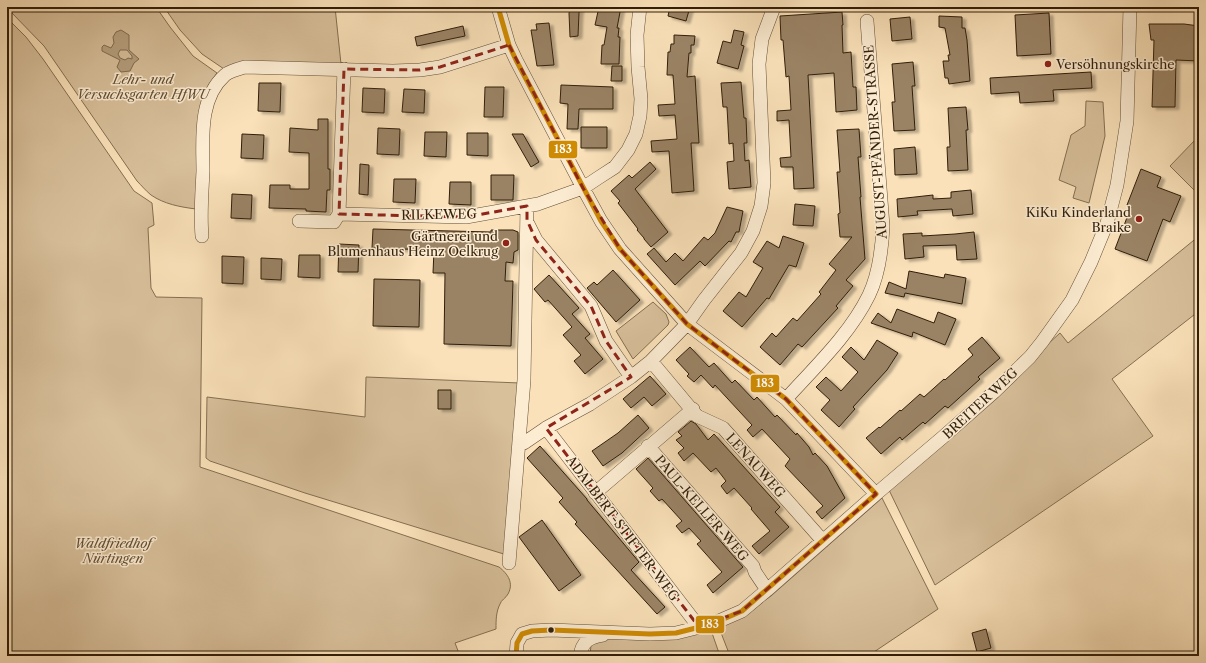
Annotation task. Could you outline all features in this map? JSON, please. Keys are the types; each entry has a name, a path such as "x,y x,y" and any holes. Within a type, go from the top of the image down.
{"street":[{"path":"498,7 509,45 516,60 601,221 620,249 687,324 786,399 876,494"},
{"name":"RILKEWEG","path":"299,221 334,222 339,214 466,217 538,204 583,188 615,167 628,150 636,134 640,116 641,99 637,35 640,7"},
{"path":"524,443 546,428 590,404 631,377 651,361 687,324 741,253 753,231 761,206 764,183 759,64 762,39 774,7"},
{"name":"BREITER WEG","path":"516,656 517,643 522,634 532,631 551,630 662,634 699,628 742,611 994,392 1030,356 1072,300 1091,262 1104,229 1118,185 1127,121 1130,7"},
{"name":"AUGUST-PFÄNDER-STRASSE","path":"786,399 844,334 859,314 870,293 879,266 883,226 867,22"},
{"path":"202,236 201,212 204,115 210,97 226,75 245,67 393,71 420,70 440,67 509,45"},
{"path":"339,214 344,69"},
{"path":"509,563 524,380 527,206"},
{"path":"527,220 536,240 591,306 606,340 631,377"},
{"name":"LENAUWEG","path":"651,361 697,416 722,428 823,541"},
{"path":"595,493 648,446 692,410"},
{"name":"ADALBERT-STIFTER-WEG","path":"546,428 699,628"},
{"name":"PAUL-KELLER-WEG","path":"648,446 753,566 755,572 767,590"},
{"name":"BREITER WEG","path":"580,656 583,644 588,639 596,636 621,632"}],"highlighted area":[{"path":"509,45 583,188 620,249 687,324 786,399 876,494 742,611 699,627 546,428 631,377 606,341 591,306 536,240 527,220 527,206 466,217 339,214 344,69 420,70 440,67"}],"green space":[{"name":"Lehr- und Versuchsgarten HfWU","path":"7,7 156,7 193,56 217,73 205,92 196,209 161,201 145,190 137,181 44,46 7,9"},
{"path":"164,7 335,7 341,64 224,69 202,54 180,30"},
{"name":"Waldfriedhof Nürtingen","path":"7,18 26,37 43,59 134,191 152,203 154,225 148,228 151,288 156,297 202,298 200,467 499,567 509,579 510,590 506,597 501,601 496,616 496,629 455,643 460,656 7,656"},
{"path":"1086,101 1103,102 1105,136 1089,203 1073,198 1076,187 1059,180 1071,135 1085,126"},
{"path":"1196,139 1199,141 1199,195 1170,166"},
{"path":"1199,236 1199,311 1112,379 1153,436 935,585 889,490 1060,333 1068,343"},
{"path":"653,302 666,314 669,322 668,325 633,359 616,331"},
{"path":"366,377 520,383 507,555 305,493 210,461 206,458 207,397 365,417"},
{"path":"882,498 938,609 868,656 730,656 718,625 744,615 771,596"},
{"path":"711,630 720,656 590,656 591,645 602,639"}],"shaded area":[{"path":"121,30 129,35 129,50 139,59 134,63 130,71 121,72 117,67 120,60 102,51 102,47 104,45 111,48 114,43 113,37 116,32","holes":["120,50 127,50 132,56 132,59 128,58 125,60 120,58 118,54"]}],"building":[{"path":"571,7 580,7 578,36 570,37 569,13"},
{"path":"599,7 621,7 617,28 619,28 618,37 620,37 619,64 601,64 602,45 604,45 607,27 595,25"},
{"path":"670,7 690,7 686,21 668,16"},
{"path":"842,12 843,53 851,52 853,87 856,87 857,110 836,112 834,73 808,75 814,188 794,189 793,167 781,167 780,158 791,157 789,120 777,121 777,111 791,110 789,76 786,77 783,40 781,40 780,16"},
{"path":"1049,13 1051,54 1017,56 1015,15"},
{"path":"939,16 962,17 962,28 965,28 967,40 970,81 949,84 948,78 945,78 943,61 949,61 948,55 950,55 945,28 939,27"},
{"path":"910,17 912,39 892,41 890,19"},
{"path":"549,23 554,65 537,66 531,30 537,30 536,24"},
{"path":"1149,24 1184,24 1199,26 1199,61 1176,60 1175,107 1152,107 1154,40 1151,40"},
{"path":"463,26 465,36 417,46 415,37"},
{"path":"734,30 744,32 741,45 744,46 738,69 717,63 723,41 731,43"},
{"path":"674,35 695,36 694,45 691,45 691,53 689,53 687,77 695,76 699,143 691,143 694,191 672,193 669,151 652,152 651,141 677,139 675,115 659,116 658,105 675,104 673,75 667,75 668,52 670,52 671,44 674,44"},
{"path":"913,62 915,86 912,86 915,130 894,131 892,102 895,102 892,64"},
{"path":"612,66 622,66 622,81 611,81"},
{"path":"1091,72 1092,88 1053,90 1054,101 1020,103 1019,92 991,94 990,78"},
{"path":"741,82 744,118 746,118 747,143 744,143 745,161 749,160 751,187 729,189 727,162 734,161 733,143 729,144 727,107 723,107 721,83"},
{"path":"259,83 281,83 280,112 258,111"},
{"path":"561,85 613,87 613,109 579,109 578,129 567,129 568,104 560,103"},
{"path":"485,87 504,87 503,117 484,117"},
{"path":"363,88 385,89 384,113 362,112"},
{"path":"404,89 425,90 424,113 402,112"},
{"path":"966,107 968,130 966,130 968,170 948,171 947,147 950,147 948,108"},
{"path":"318,119 328,119 328,169 330,169 330,190 327,190 326,212 306,211 306,209 269,208 270,185 290,185 290,189 309,189 309,153 289,152 290,128 318,130"},
{"path":"581,127 607,127 607,148 581,148"},
{"path":"378,128 400,129 399,155 377,154"},
{"path":"859,129 861,157 858,157 865,259 846,280 853,286 836,306 838,308 802,347 798,344 780,365 760,347 772,333 776,337 793,318 797,321 821,294 819,292 836,270 829,264 852,237 840,237 837,172 840,172 837,130"},
{"path":"425,132 447,132 446,157 424,156"},
{"path":"467,133 488,133 488,156 467,155"},
{"path":"242,134 264,135 263,159 241,158"},
{"path":"512,134 523,134 539,162 531,167"},
{"path":"915,147 917,174 895,175 894,149"},
{"path":"650,162 656,169 635,189 668,232 651,247 618,203 620,201 611,191 629,175 632,178"},
{"path":"360,164 369,165 368,195 359,194"},
{"name":"KiKu Kinderland Braike","path":"1141,169 1161,177 1157,187 1181,196 1170,222 1163,219 1147,261 1115,249 1131,207 1127,205"},
{"path":"491,175 514,175 513,200 491,200"},
{"path":"394,179 416,179 415,203 393,202"},
{"path":"450,182 471,182 471,205 449,204"},
{"path":"971,190 973,214 953,216 952,209 917,211 918,215 898,217 897,199 933,195 933,199 951,198 951,192"},
{"path":"232,194 252,195 251,219 231,218"},
{"path":"795,204 815,206 813,226 793,225"},
{"path":"727,207 743,211 739,232 736,232 731,242 729,241 705,266 700,261 675,285 647,254 654,248 666,262 675,253 683,261 704,237 708,240 715,233"},
{"path":"373,229 491,232 491,230 513,230 518,232 518,250 514,252 513,263 506,262 505,281 513,281 511,346 444,344 445,273 433,273 434,250 372,248"},
{"path":"974,232 977,259 957,260 956,245 923,246 924,257 905,259 903,234 922,233 922,236"},
{"path":"783,236 804,243 796,267 789,265 769,299 767,298 742,327 723,311 739,292 746,297 763,268 753,262 767,241 779,248"},
{"path":"339,244 359,245 358,272 338,272"},
{"path":"299,255 320,255 320,278 298,277"},
{"path":"222,256 244,257 243,284 222,283"},
{"path":"261,258 282,259 281,280 261,279"},
{"path":"613,270 640,300 616,322 587,288 594,282 597,285"},
{"path":"909,271 944,278 945,274 966,278 962,304 905,293 904,297 885,293 889,282 906,289"},
{"path":"549,275 579,308 572,314 590,334 585,338 603,359 585,374 574,361 581,355 563,335 572,327 548,300 545,302 534,289"},
{"path":"374,279 420,280 419,327 373,326"},
{"path":"897,309 934,323 938,312 956,319 945,345 913,332 912,337 871,323 878,313 891,323"},
{"path":"982,337 1000,358 978,377 980,379 948,408 945,406 925,424 923,422 902,440 900,437 881,454 866,438 920,394 924,397 944,379 945,380 973,355 968,349"},
{"path":"877,340 898,353 887,370 853,407 855,409 839,427 821,410 830,400 816,387 826,377 841,391 858,372 842,357 851,347 864,360"},
{"path":"690,347 709,367 714,363 732,383 735,380 754,400 757,397 775,417 777,415 796,435 797,433 809,447 813,455 815,453 827,466 845,498 822,519 816,512 823,506 785,466 790,459 762,429 753,437 747,430 752,425 715,385 713,388 701,375 694,382 687,376 689,374 676,360"},
{"path":"650,376 666,394 652,406 644,397 631,408 623,399"},
{"path":"438,390 451,390 451,409 438,409"},
{"path":"638,415 649,428 622,453 603,466 592,451 618,433"},
{"path":"691,421 696,424 708,440 714,434 780,507 775,512 789,527 759,554 752,546 770,531 751,509 752,508 734,488 727,494 721,486 726,481 716,468 711,472 693,453 684,461 678,453 684,448 676,440 682,436 678,432"},
{"path":"540,446 587,499 639,562 631,570 665,607 657,614 575,524 577,522 559,502 563,498 527,458"},
{"path":"648,458 743,567 713,593 707,585 722,572 697,544 701,541 689,528 682,533 676,526 682,521 662,499 659,501 650,491 653,488 636,469"},
{"path":"542,520 581,575 559,591 519,537"},
{"path":"986,629 991,648 977,652 972,633"}],"transit line":[{"name":"183","path":"498,7 509,45 516,60 601,221 620,249 687,324 786,399 876,494"},
{"name":"183","path":"516,656 517,643 522,634 532,631 551,630 650,634 676,633 712,624 742,611 876,494"}],"place":[{"name":"Versöhnungskirche","path":"1048,64"},
{"name":"KiKu Kinderland Braike","path":"1139,219"},
{"name":"Gärtnerei und Blumenhaus Heinz Oelkrug","path":"506,243"}]}
